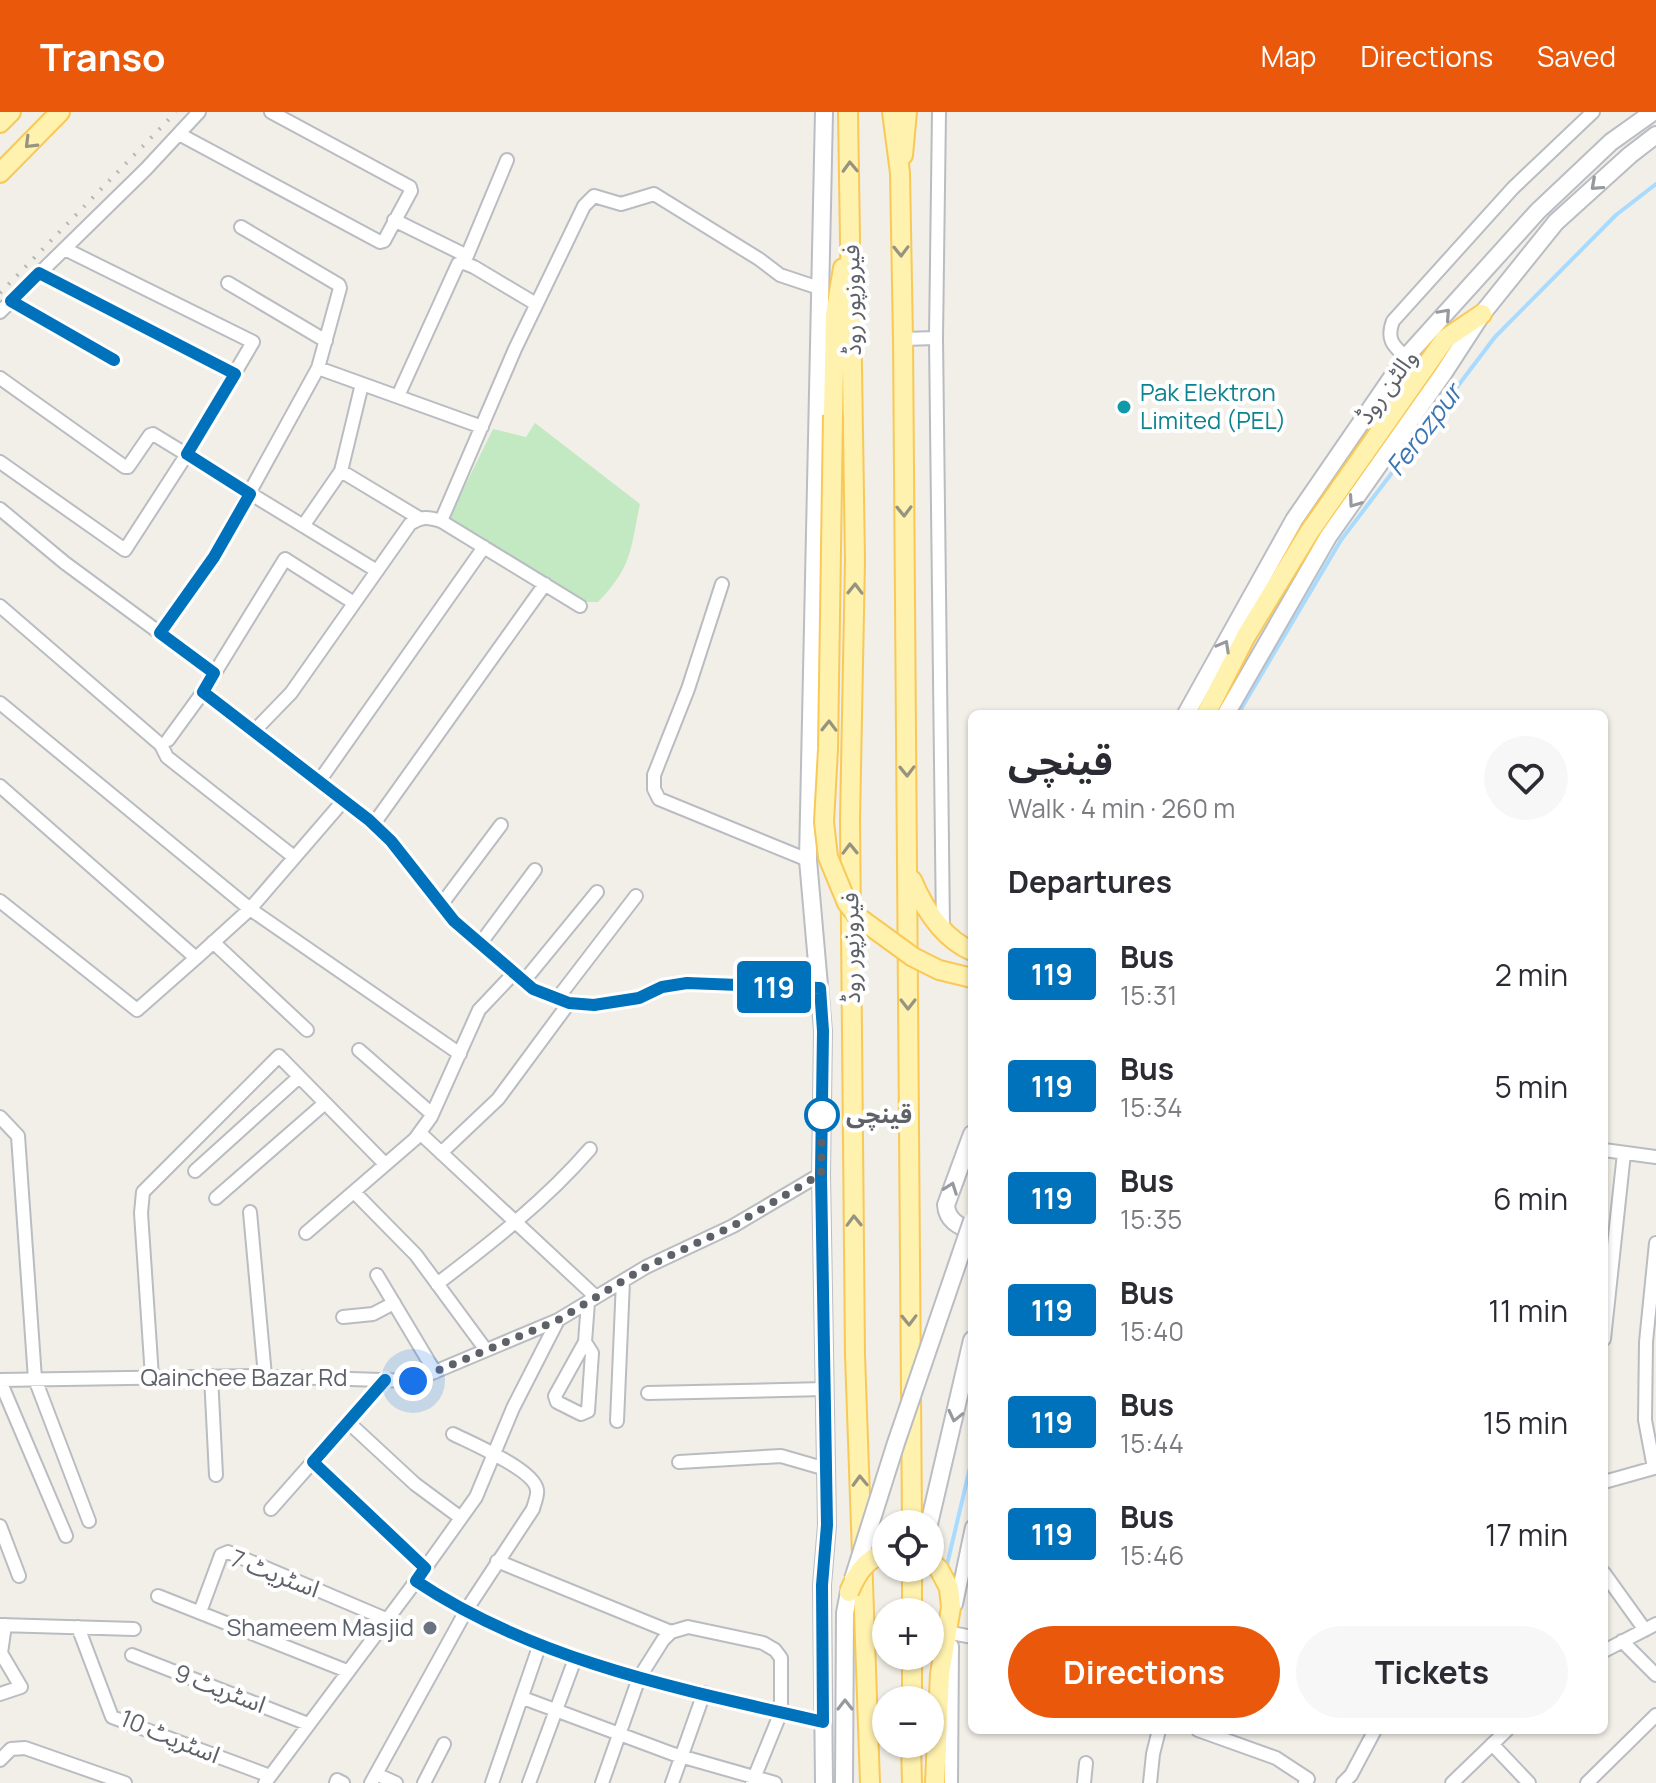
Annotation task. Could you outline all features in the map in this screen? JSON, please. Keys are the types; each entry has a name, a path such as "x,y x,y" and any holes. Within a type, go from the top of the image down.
{"main road":[{"path":"0,123 11,112"},
{"path":"0,173 60,112"},
{"path":"824,112 808,860 823,1031 821,1174 827,1525 822,1585 824,1783"},
{"name":"فیروزپور روڈ","path":"848,112 855,560 850,820 855,1355 870,1783"},
{"path":"892,112 900,173 903,339 912,1510"},
{"path":"900,173 907,112"},
{"name":"والٹن روڈ","path":"1188,710 1294,520 1406,357 1538,211 1611,142 1653,112"},
{"name":"والٹن روڈ","path":"1228,710 1328,537 1482,314 1556,222 1656,135"},
{"path":"851,222 835,316 828,749 824,822 828,857 847,903 858,917 913,957 939,970 968,977"},
{"path":"1208,710 1246,636 1310,531 1445,339 1482,314"},
{"path":"908,870 921,900 943,930 958,945 968,949"},
{"path":"968,1145 946,1205 952,1220 968,1230"},
{"path":"844,1783 845,1613 849,1592 968,1233"},
{"path":"932,1510 968,1357"},
{"path":"849,1592 858,1571 872,1559"},
{"path":"935,1783 940,1674 951,1607 949,1588 944,1578"},
{"path":"911,1758 912,1783"}],"street":[{"path":"0,312 199,112"},
{"path":"179,134 380,242 384,241 411,191 410,187 271,112"},
{"path":"939,112 936,338 943,930"},
{"path":"1406,357 1392,345 1389,336 1393,321 1513,188 1593,112"},
{"path":"398,396 458,264 466,260 507,160"},
{"path":"441,521 536,304 584,206 594,196 621,204 654,194 780,275 819,288"},
{"path":"394,220 536,304"},
{"path":"160,633 214,557 318,368 340,287 241,227"},
{"path":"0,462 125,550 187,454 253,342 65,249"},
{"path":"39,273 235,374"},
{"path":"228,283 326,341"},
{"path":"11,301 114,360"},
{"path":"903,339 936,338"},
{"path":"318,368 482,427"},
{"path":"0,378 125,467 151,434 377,571"},
{"path":"303,526 341,471 362,384"},
{"path":"341,471 419,518"},
{"path":"0,509 65,563 214,673"},
{"path":"258,732 258,727 291,693 410,524 419,518 441,521 580,606"},
{"path":"320,780 484,547"},
{"path":"168,740 203,692 285,559 354,603"},
{"path":"373,825 545,584"},
{"path":"722,584 688,689 654,775 654,789 659,799 808,860"},
{"path":"0,606 161,745 167,757 294,857"},
{"path":"203,692 320,780 391,841 454,921 533,989 563,1001 594,1005 639,998 662,987 687,983 820,988"},
{"path":"0,703 250,909 460,1054"},
{"path":"0,786 196,958"},
{"path":"0,901 137,1010 250,909 344,800"},
{"path":"441,905 501,825"},
{"path":"480,944 535,870"},
{"path":"306,1233 420,1133 432,1114 479,1010 519,977 597,892"},
{"path":"441,1153 498,1099 636,896"},
{"path":"213,942 307,1030"},
{"path":"359,1050 432,1114"},
{"path":"152,1377 141,1213 143,1192 279,1056 385,1164"},
{"path":"195,1171 299,1077"},
{"path":"216,1198 325,1103"},
{"path":"0,1117 18,1136 35,1379 89,1521"},
{"path":"420,1133 592,1299 585,1342 555,1396 557,1402 581,1414 588,1411 592,1353 585,1342"},
{"path":"437,1284 517,1224 590,1149"},
{"path":"1608,1151 1656,1157"},
{"path":"1608,1302 1624,1153"},
{"name":"Qainchee Bazar Rd","path":"0,1380 265,1376 413,1381 558,1320 646,1267 733,1226 821,1174"},
{"path":"354,1192 416,1255 486,1350"},
{"path":"250,1212 265,1376"},
{"path":"1608,1481 1654,1468 1645,1420 1646,1342 1656,1243"},
{"path":"377,1275 435,1372"},
{"path":"617,1421 623,1281"},
{"path":"343,1317 373,1314 394,1303"},
{"path":"267,1780 476,1497 513,1408 558,1320"},
{"path":"211,1376 216,1475"},
{"path":"0,1380 66,1536"},
{"path":"271,1509 385,1380"},
{"path":"648,1393 825,1389"},
{"path":"348,1422 415,1484 461,1518"},
{"path":"396,1783 374,1778 467,1609 533,1509 537,1491 533,1480 453,1434"},
{"path":"679,1462 781,1456 826,1469"},
{"path":"313,1462 425,1568"},
{"path":"0,1526 19,1576"},
{"path":"951,1783 952,1633 968,1548"},
{"name":"اسٹریٹ 7","path":"200,1612 221,1555 228,1552 386,1619"},
{"path":"497,1561 671,1632 688,1627 763,1643 775,1650 781,1658 781,1712 753,1780"},
{"path":"1608,1578 1650,1627 1608,1649"},
{"path":"416,1581 440,1596 575,1659 639,1678 823,1722"},
{"path":"158,1596 347,1671"},
{"path":"0,1694 21,1687 1,1653 2,1625 134,1629"},
{"name":"اسٹریٹ 10","path":"78,1627 112,1717 267,1780"},
{"path":"602,1783 639,1678 671,1632"},
{"path":"952,1633 968,1636"},
{"path":"1622,1641 1656,1675"},
{"path":"492,1783 540,1644"},
{"name":"اسٹریٹ 9","path":"132,1655 308,1724"},
{"path":"529,1783 575,1659"},
{"path":"672,1783 704,1693"},
{"path":"523,1698 753,1780 775,1783"},
{"path":"1587,1783 1656,1715"},
{"path":"1150,1783 1158,1734"},
{"path":"1209,1734 1276,1758 1309,1782"},
{"path":"1343,1783 1351,1775 1373,1734"},
{"path":"1452,1783 1503,1734"},
{"path":"424,1783 444,1744"},
{"path":"1492,1744 1529,1783"},
{"path":"0,1760 11,1749 25,1748 125,1783"},
{"path":"1084,1783 1086,1763"},
{"path":"336,1783 337,1780 343,1783"}],"green space":[{"path":"535,423 640,504 632,546 624,567 598,602 585,602 448,520 493,429 526,437"}],"waterway":[{"name":"Ferozpur","path":"1240,710 1341,540 1495,337 1616,215 1656,184"},
{"name":"Ferozpur","path":"946,1569 968,1476"}],"railway":[{"path":"0,293 176,112"}],"bus line":[{"name":"119","path":"114,360 11,301 39,273 235,374 187,454 250,494 214,557 160,633 214,673 203,692 329,787 391,841 454,921 533,989 569,1003 594,1005 639,998 662,987 687,983 820,988 823,1031 821,1174 827,1525 822,1585 823,1722 639,1678 562,1655 440,1596 416,1581 425,1568 313,1462 385,1380"}],"place":[{"name":"Pak Elektron Limited (PEL)","path":"1124,407"},
{"name":"قینچی","path":"822,1115"},
{"name":"Shameem Masjid","path":"430,1628"}],"route":[{"path":"413,1381 558,1320 646,1267 733,1226 821,1174 822,1115"}]}
